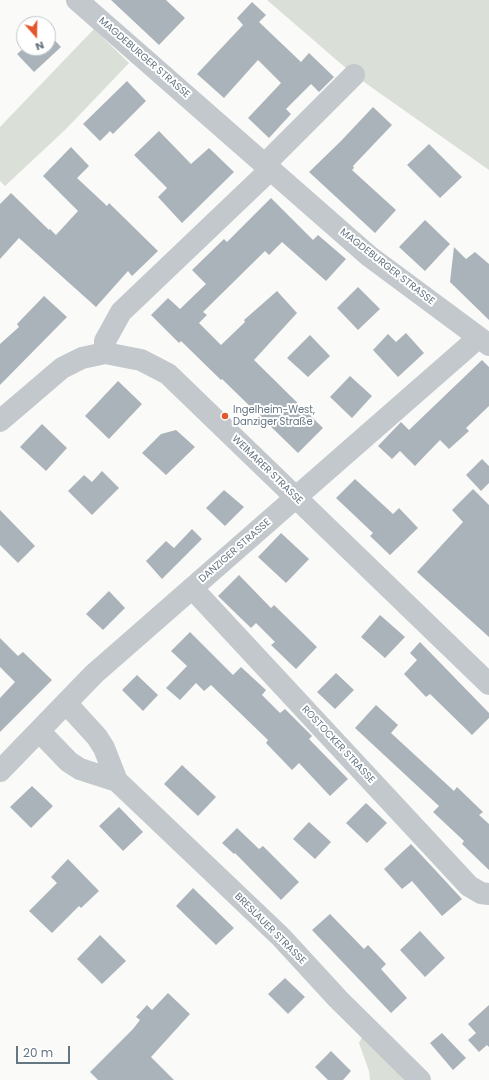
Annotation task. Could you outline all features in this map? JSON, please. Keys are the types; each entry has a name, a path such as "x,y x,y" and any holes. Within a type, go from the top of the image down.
{"street":[{"name":"MAGDEBURGER STRASSE","path":"77,0 369,256 484,341"},
{"path":"105,353 105,341 121,312 268,167 354,75"},
{"name":"DANZIGER STRASSE","path":"0,771 94,674 296,498 484,341"},
{"name":"WEIMARER STRASSE","path":"0,421 62,368 82,358 105,353 141,360 168,374 489,684"},
{"name":"ROSTOCKER STRASSE","path":"192,588 468,886 481,893 489,894"},
{"name":"BRESLAUER STRASSE","path":"66,703 97,737 104,748 117,780 281,937 338,999 420,1080"},
{"name":"BRESLAUER STRASSE","path":"39,731 69,762 80,769 117,780"}],"shaded area":[{"path":"267,0 489,0 489,170 354,75"},
{"path":"94,29 129,63 66,129 5,186 0,181 0,127"},
{"path":"363,1035 412,1080 370,1080 369,1071 359,1043"}],"building":[{"path":"111,0 166,0 185,18 159,45"},
{"path":"252,2 266,15 259,22 301,62 309,53 334,77 319,92 311,84 286,109 291,114 269,138 248,118 281,83 258,60 224,98 197,74 243,25 237,18"},
{"path":"56,42 61,47 56,52"},
{"path":"19,56 51,56 34,72"},
{"path":"127,81 146,101 113,134 110,131 100,141 83,124"},
{"path":"373,107 392,125 353,166 354,168 352,170 396,210 375,233 309,172"},
{"path":"159,131 191,164 209,148 234,172 182,223 158,197 167,188 134,155"},
{"path":"429,144 462,177 440,198 407,165"},
{"path":"71,147 89,166 77,178 107,206 109,203 158,251 132,276 128,271 96,307 19,238 0,259 0,204 11,193 56,235 78,211 43,176"},
{"path":"271,198 313,240 318,235 346,259 326,281 282,242 269,255 265,251 203,312 207,315 199,323 221,345 245,322 244,320 277,291 297,313 254,360 323,428 298,453 222,379 221,380 181,341 179,343 151,315 168,298 180,309 206,284 192,270 224,239 227,242"},
{"path":"425,220 450,244 425,271 399,247"},
{"path":"454,247 466,259 475,252 489,264 489,320 450,282"},
{"path":"358,287 380,309 358,330 337,308"},
{"path":"44,296 67,317 0,385 0,344 19,327 17,324"},
{"path":"406,333 424,353 398,377 373,350 388,334 396,342"},
{"path":"310,335 330,356 308,377 287,358"},
{"path":"482,360 489,367 489,406 466,428 469,431 449,449 440,440 415,466 400,451 392,459 378,446 401,422 409,430"},
{"path":"350,376 372,396 352,418 330,397"},
{"path":"118,381 142,404 109,439 85,416"},
{"path":"42,424 67,448 46,471 20,447"},
{"path":"176,430 195,447 166,475 142,453 161,434"},
{"path":"482,459 489,466 489,483 481,491 466,475"},
{"path":"102,471 119,488 92,515 68,491 84,475 92,482"},
{"path":"355,479 393,514 399,508 418,528 390,555 370,536 373,533 336,498"},
{"path":"473,489 489,505 489,637 417,572 463,522 452,510"},
{"path":"224,490 244,507 225,526 206,508"},
{"path":"0,510 35,546 18,563 0,545"},
{"path":"192,529 202,539 162,579 146,561 166,541 174,548"},
{"path":"281,533 309,559 286,583 258,557"},
{"path":"239,575 271,608 274,605 317,647 296,669 271,645 275,642 256,623 251,628 218,596"},
{"path":"109,591 125,608 103,630 86,614"},
{"path":"380,615 405,637 385,658 361,637"},
{"path":"190,632 233,675 241,667 266,690 262,695 280,713 285,709 312,736 309,739 348,779 330,796 299,763 292,770 266,743 268,740 211,685 204,691 196,683 180,700 166,688 187,666 171,651"},
{"path":"0,638 18,656 23,652 52,680 0,732 0,698 15,682 0,667"},
{"path":"420,642 489,713 489,718 472,735 430,694 426,697 404,674 417,660 410,653"},
{"path":"336,673 354,690 335,709 317,692"},
{"path":"137,675 158,695 143,711 122,690"},
{"path":"376,705 398,725 391,733 454,791 457,787 483,812 479,815 489,824 489,870 462,844 464,841 433,812 439,806 355,728"},
{"path":"182,765 216,797 198,816 164,784"},
{"path":"32,786 53,806 31,828 10,807"},
{"path":"366,803 387,823 367,843 346,823"},
{"path":"119,807 143,832 123,851 99,826"},
{"path":"309,822 331,842 315,859 293,839"},
{"path":"237,828 259,849 263,846 299,882 281,900 235,853 234,854 222,843"},
{"path":"411,844 462,899 442,916 412,881 402,889 384,869"},
{"path":"68,859 99,891 81,908 79,906 52,933 29,911 57,883 51,877"},
{"path":"193,888 234,928 216,945 176,906"},
{"path":"330,914 364,949 368,945 386,964 381,969 407,998 391,1013 312,930"},
{"path":"420,931 445,958 425,977 400,950"},
{"path":"100,935 126,961 102,984 77,959"},
{"path":"285,978 305,997 288,1014 268,994"},
{"path":"168,993 190,1014 151,1057 174,1080 98,1080 90,1072 133,1029 140,1020 136,1017 147,1005 152,1010"},
{"path":"489,1005 489,1047 487,1045 479,1052 468,1040 476,1033 468,1024"},
{"path":"442,1033 466,1058 453,1070 430,1043"},
{"path":"331,1051 351,1071 343,1080 328,1080 315,1067"}],"place":[{"name":"Ingelheim-West, Danziger Straße","path":"225,416"}]}
